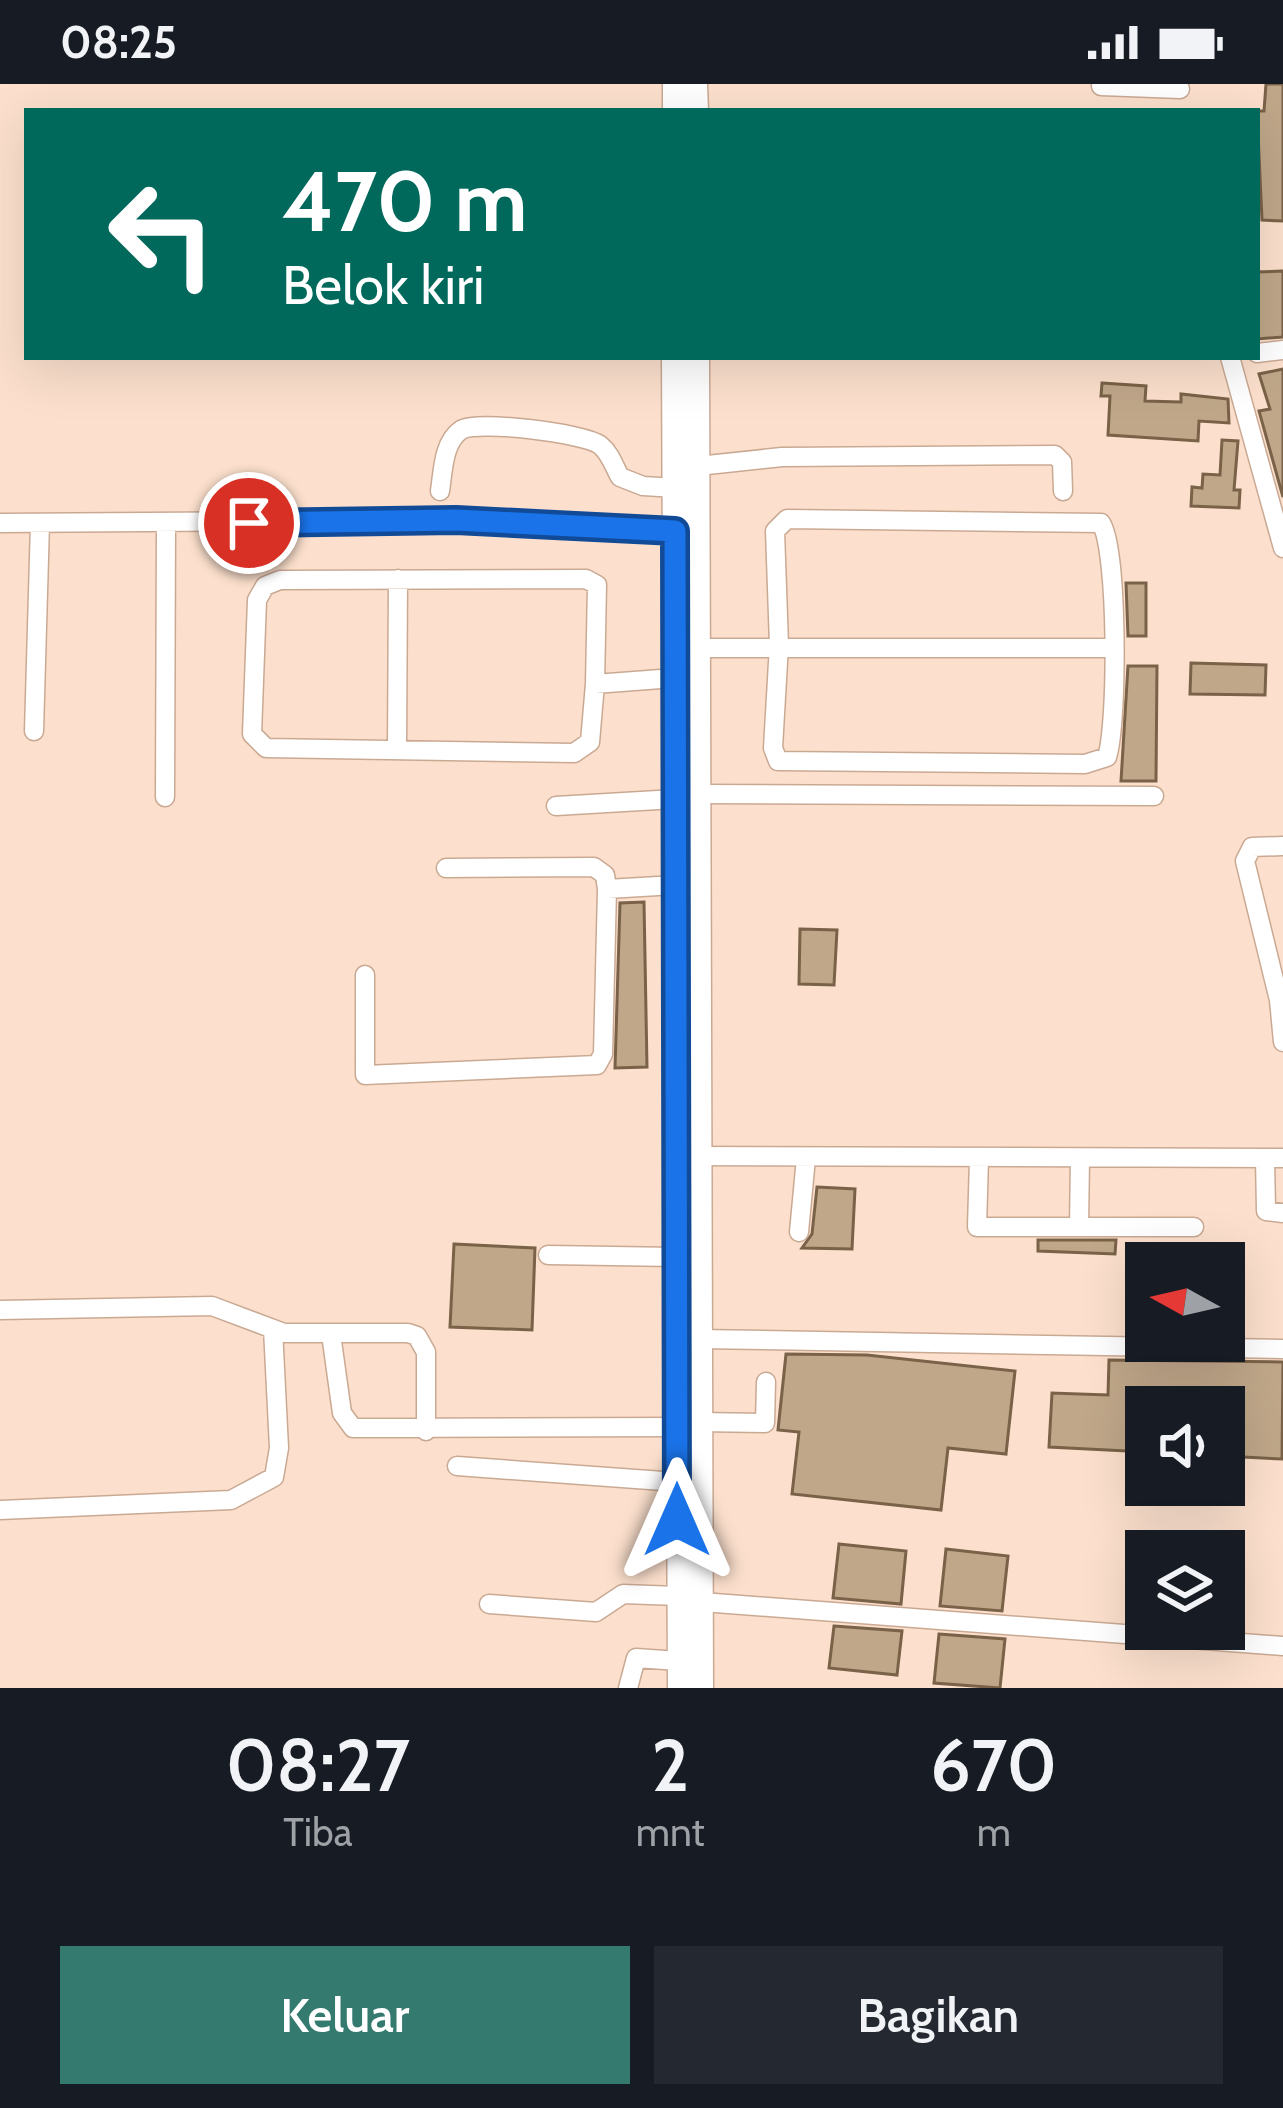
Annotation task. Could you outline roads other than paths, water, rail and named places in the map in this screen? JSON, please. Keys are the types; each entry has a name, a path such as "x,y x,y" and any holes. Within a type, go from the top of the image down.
{"highway":[{"path":"674,360 674,678 687,797 675,885 699,1339 677,1482 701,1688"},
{"path":"680,1688 679,1661 690,1599 688,1425 676,1257 686,1161 687,797 696,648 697,360"}],"street":[{"path":"1101,86 1179,87"},
{"path":"1231,360 1283,548"},
{"path":"440,491 448,445 458,432 476,425 586,439 608,453 620,477 643,486 676,488"},
{"path":"698,466 782,457 1055,455 1062,462 1063,491"},
{"path":"781,519 1092,520 1101,524 1110,541 1114,648 1110,749 1102,760 781,762 774,756 776,531 781,519"},
{"path":"0,523 456,520 675,531"},
{"path":"34,731 40,523"},
{"path":"165,797 166,524"},
{"path":"397,749 398,579"},
{"path":"280,580 593,582 600,603 595,684 590,742 574,753 275,750 260,745 252,734 257,600 265,586 280,580"},
{"path":"696,648 1114,648"},
{"path":"595,684 674,678"},
{"path":"556,806 687,797 1154,796"},
{"path":"1283,846 1252,848 1245,862 1279,1000 1283,1042"},
{"path":"365,975 362,1066 367,1076 597,1065 603,1054 604,875 594,867 446,868"},
{"path":"607,890 675,885"},
{"path":"686,1161 778,1153 797,1158 1274,1158 1266,1211 1283,1213"},
{"path":"797,1158 799,1232"},
{"path":"1079,1226 1080,1158"},
{"path":"979,1159 976,1227 1194,1227"},
{"path":"548,1255 676,1257"},
{"path":"0,1310 212,1306 278,1331 417,1336 426,1352 426,1431"},
{"path":"0,1510 231,1500 251,1493 274,1478 279,1448 278,1331"},
{"path":"325,1334 346,1424 426,1431 765,1424 766,1382"},
{"path":"699,1339 1283,1349"},
{"path":"457,1466 677,1482"},
{"path":"489,1604 596,1612 623,1594 1283,1646"},
{"path":"628,1688 636,1658 679,1661"}]}
